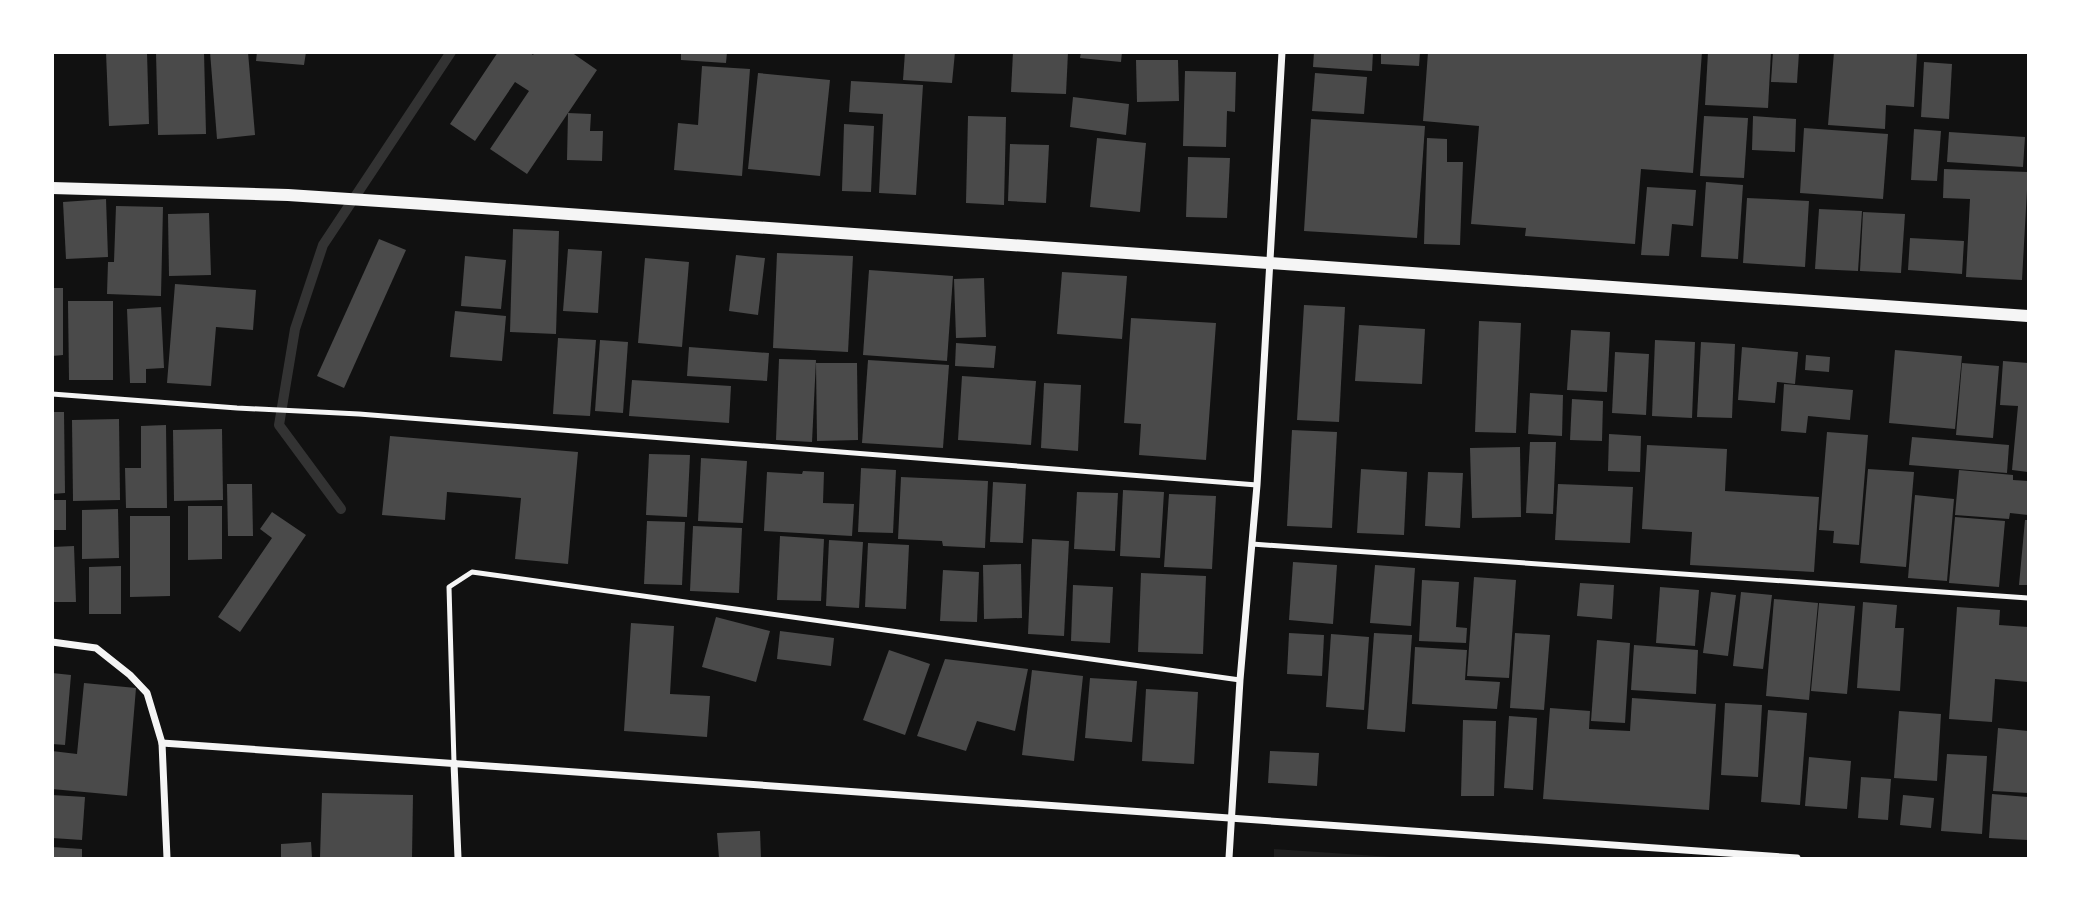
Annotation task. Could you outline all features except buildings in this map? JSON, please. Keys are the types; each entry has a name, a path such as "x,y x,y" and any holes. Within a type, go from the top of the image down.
{"street":[{"path":"1229,859 1240,680 1257,485 1282,52"},
{"path":"52,188 288,195 2028,316"},
{"path":"52,642 96,648 148,693 162,743 167,859"},
{"path":"162,743 1797,859"},
{"path":"454,763 458,859"}],"lane":[{"path":"52,394 359,414 1257,485"},
{"path":"1252,544 2028,598"},
{"path":"454,763 449,587 472,572 1240,680"}],"shaded area":[{"path":"1274,849 1406,858 1274,858"}],"waterway":[{"path":"341,509 279,425 295,329 323,245 451,52"}]}
